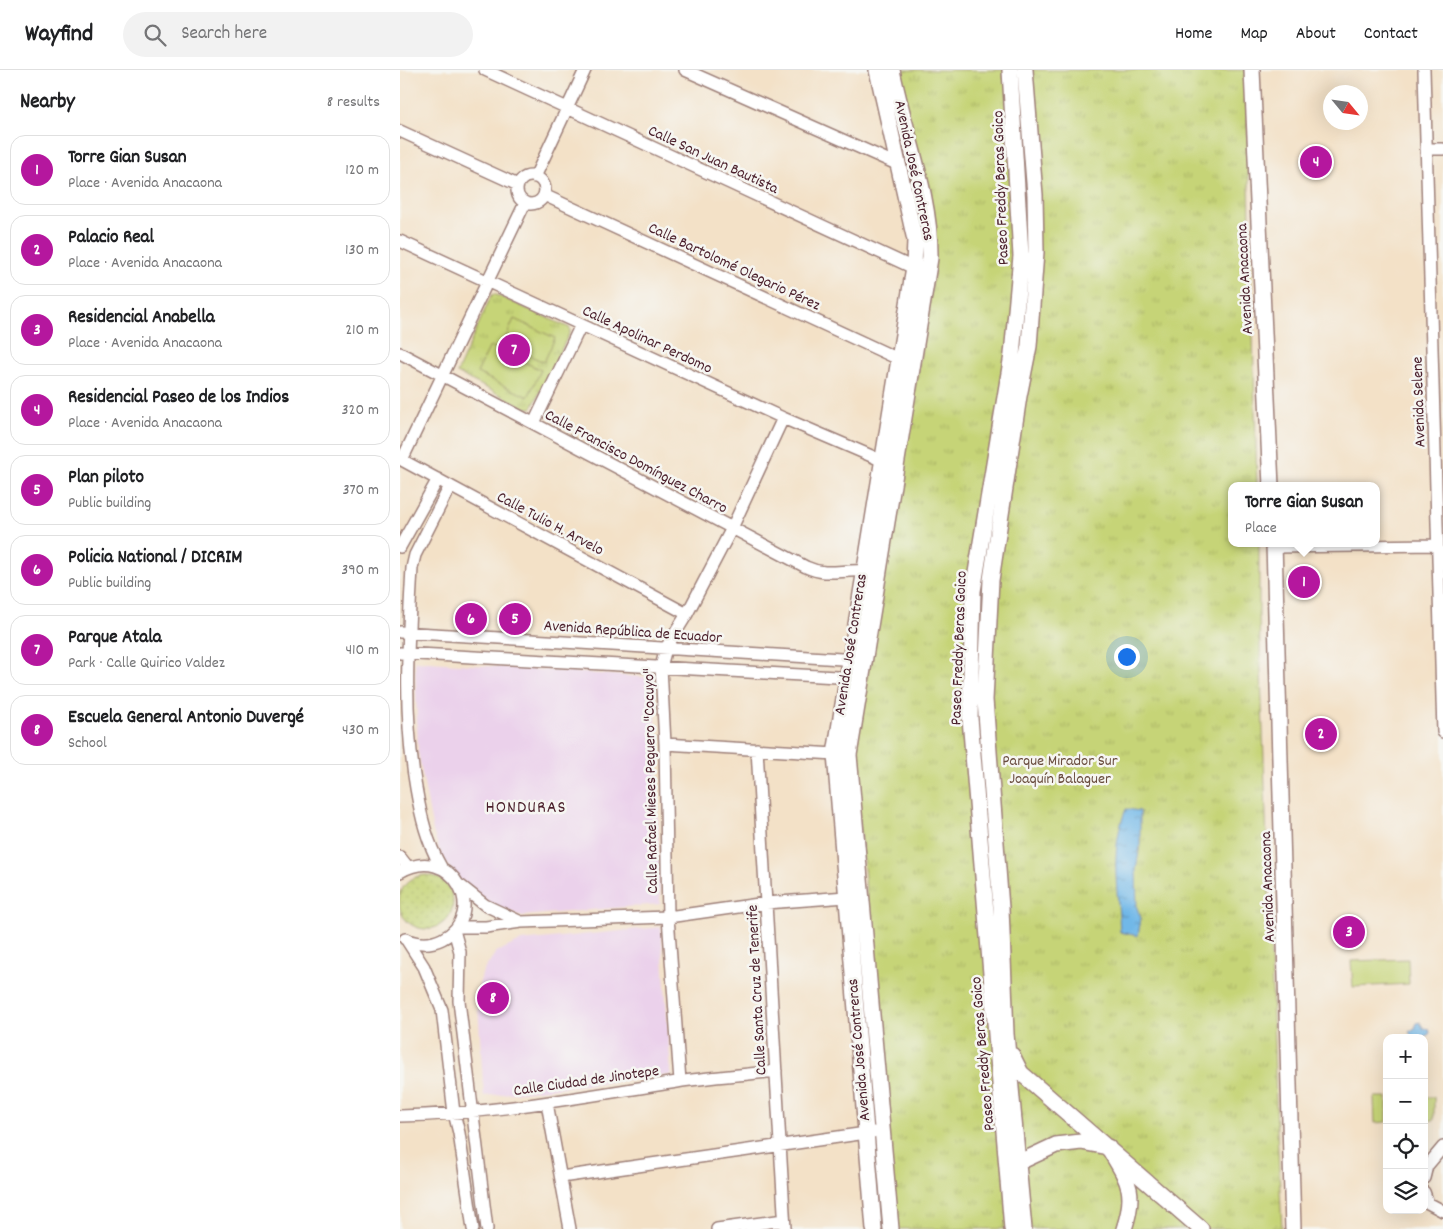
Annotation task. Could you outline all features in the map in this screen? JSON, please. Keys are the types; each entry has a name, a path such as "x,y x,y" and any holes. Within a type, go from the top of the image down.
{"main road":[{"name":"Avenida José Contreras","path":"874,1229 835,754 854,678 906,362 914,267 915,240 877,70"},
{"name":"Avenida José Contreras","path":"857,660 865,572 883,461 928,276 930,237 925,202 892,70"},
{"name":"Paseo Freddy Beras Goico","path":"1010,70 1020,205 1021,256 1012,355 973,592 970,718 1014,1165 1024,1229"},
{"name":"Paseo Freddy Beras Goico","path":"1012,1229 1014,1165 1001,908 984,700 991,580 1019,396 1029,346 1036,252 1035,195 1025,70"},
{"name":"Avenida Anacaona","path":"1252,70 1271,482"},
{"name":"Avenida Anacaona","path":"1274,547 1293,1229"},
{"name":"Avenida José Contreras","path":"854,678 849,755 891,1229"},
{"path":"1008,1047 1021,1073 1201,1229"},
{"path":"1014,1165 1056,1145 1081,1142 1108,1147 1129,1183 1132,1199 1124,1229"}],"street":[{"name":"Calle San Juan Bautista","path":"485,70 914,267 928,276"},
{"path":"535,177 584,70"},
{"path":"685,70 899,165"},
{"name":"Avenida Selene","path":"1424,70 1431,306 1439,466 1437,545 1443,732"},
{"path":"400,131 518,185"},
{"path":"1426,149 1443,149"},
{"path":"535,177 543,184 544,195 537,202 525,203 518,195 518,185 525,178 535,177"},
{"name":"Calle Bartolomé Olegario Pérez","path":"544,195 906,362"},
{"path":"401,460 525,203"},
{"name":"Calle Apolinar Perdomo","path":"400,242 783,418 883,461"},
{"path":"1431,306 1443,306"},
{"path":"534,423 581,325"},
{"name":"Calle Francisco Domínguez Charro","path":"400,353 819,573 832,574 846,570 865,572"},
{"name":"Calle Rafael Mieses Peguero \"Cocuyo\"","path":"680,1082 668,917 665,744 661,667 666,648 688,614 732,528 783,418"},
{"name":"Calle Tulio H. Arvelo","path":"401,460 688,614"},
{"path":"400,547 438,479"},
{"path":"450,486 415,555 404,632 403,653 411,762 427,836 441,868 471,896 485,905 521,922"},
{"path":"1380,545 1437,545"},
{"name":"Avenida República de Ecuador","path":"404,632 857,660"},
{"path":"403,653 854,678"},
{"path":"665,744 835,754"},
{"name":"Calle Santa Cruz de Tenerife","path":"757,749 785,1225"},
{"path":"400,857 404,869 419,864 441,868"},
{"path":"458,882 464,903 455,929 460,952 458,1001 488,1229"},
{"path":"402,939 428,943 440,940 455,929 486,928 521,922 668,917 766,903 846,897"},
{"path":"402,939 419,959 442,1010 454,1113 460,1134 473,1229"},
{"name":"Calle Ciudad de Jinotepe","path":"400,1116 454,1113 547,1103 680,1082 776,1071"},
{"path":"547,1103 570,1229"},
{"path":"561,1176 882,1131"},
{"path":"1426,1169 1443,1146"},
{"path":"1428,1203 1443,1211"},
{"path":"718,1229 785,1225"}],"shaded area":[{"path":"415,661 655,678 660,904 521,916 490,904 462,886 442,857 433,831 418,752"},
{"path":"661,927 671,1075 484,1096 477,992 483,971 496,952 521,941"}],"green space":[{"name":"Parque Mirador Sur Joaquín Balaguer","path":"898,70 1246,70 1257,482 1228,482 1228,547 1259,547 1259,616 1282,1229 896,1229 854,755 935,267"},
{"path":"494,294 570,328 570,332 532,408 526,408 457,373 491,296"},
{"path":"514,319 555,338 544,362 503,344"},
{"path":"490,346 541,370 528,397 477,373"},
{"path":"426,875 436,877 445,883 451,892 453,902 451,912 445,921 436,927 426,929 416,927 407,921 401,912 399,902 401,892 407,883 416,877"},
{"path":"1408,959 1409,984 1353,987 1351,961"},
{"path":"1374,1097 1383,1097 1383,1122 1375,1123"},
{"path":"1428,1097 1434,1097 1434,1120 1428,1121"}],"water":[{"path":"1126,809 1140,811 1140,846 1136,869 1137,908 1141,918 1138,936 1120,932 1116,855"},
{"path":"1420,1022 1423,1028 1429,1029 1430,1033 1428,1035 1411,1034 1409,1032 1415,1028 1417,1023"}],"place":[{"name":"Residencial Paseo de los Indios","path":"1316,162"},
{"name":"Parque Atala","path":"514,350"},
{"name":"Torre Gian Susan","path":"1304,582"},
{"name":"Policia National / DICRIM","path":"471,619"},
{"name":"Plan piloto","path":"515,619"},
{"name":"Palacio Real","path":"1321,734"},
{"name":"Residencial Anabella","path":"1349,932"},
{"name":"Escuela General Antonio Duvergé","path":"493,998"}],"district":[{"name":"HONDURAS","path":"526,806"}]}
